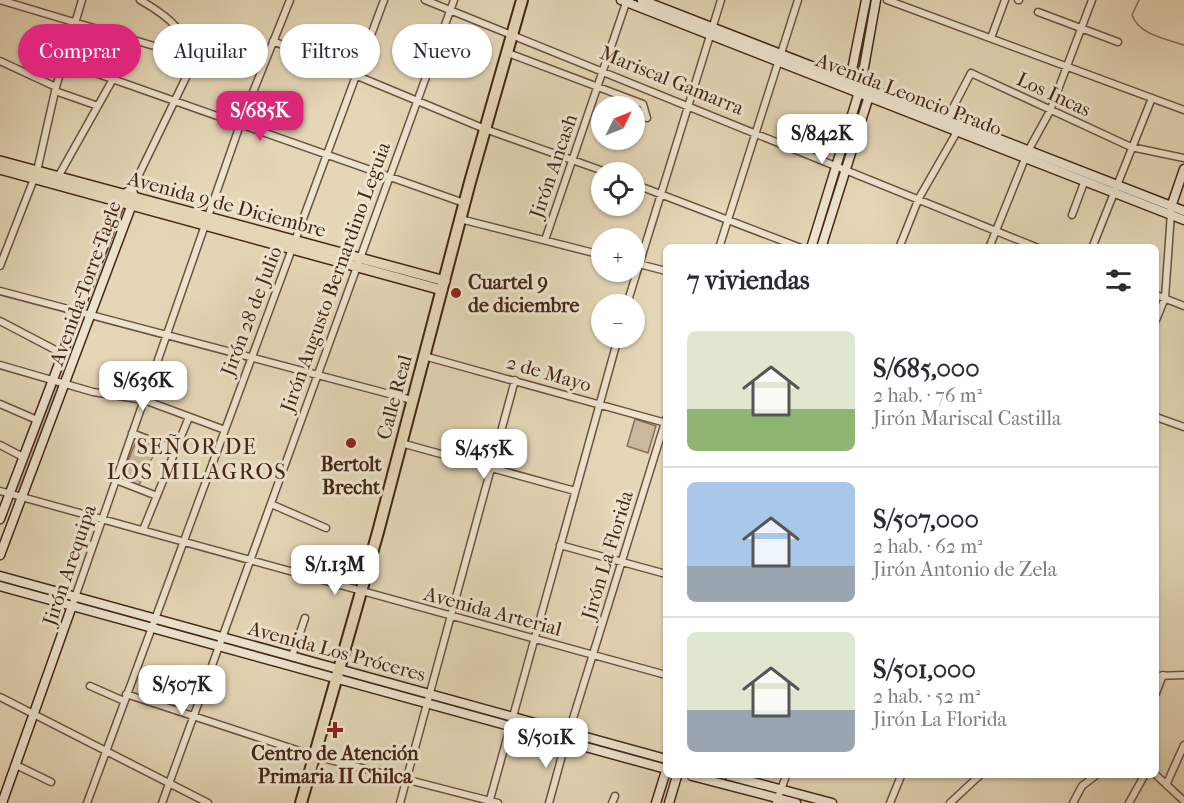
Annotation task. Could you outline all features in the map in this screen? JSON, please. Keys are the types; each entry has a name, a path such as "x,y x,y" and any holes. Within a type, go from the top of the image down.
{"highway":[{"name":"Calle Real","path":"301,803 361,591 464,203 522,0"}],"main road":[{"name":"Avenida 9 de Diciembre","path":"0,161 35,175 121,199 132,198 206,222 443,286"},
{"name":"Avenida 9 de Diciembre","path":"0,169 58,177 121,199"}],"street":[{"path":"0,0 153,46"},
{"path":"75,23 82,0"},
{"path":"140,0 176,24"},
{"name":"Jirón Arequipa","path":"3,801 241,122 290,0"},
{"name":"Jirón 28 de Julio","path":"375,24 384,0"},
{"name":"Mariscal Gamarra","path":"425,0 603,69 1029,244"},
{"name":"Jirón Augusto Bernardino Leguia","path":"162,803 454,0"},
{"name":"Avenida Leoncio Prado","path":"642,0 711,31"},
{"path":"645,239 721,0"},
{"path":"720,244 798,0"},
{"path":"850,80 866,0"},
{"path":"822,244 860,88 876,0"},
{"path":"887,0 1184,110"},
{"path":"992,38 1005,0"},
{"path":"991,244 1027,154 1050,111 1092,0"},
{"name":"Avenida Leoncio Prado","path":"625,1 711,31 945,122"},
{"name":"Jirón Ancash","path":"545,240 625,1"},
{"path":"1038,12 1118,42"},
{"path":"273,41 280,44"},
{"path":"508,52 643,104 646,118"},
{"name":"Avenida Leoncio Prado","path":"779,57 850,80 860,88"},
{"path":"0,61 56,89 98,106"},
{"name":"Los Incas","path":"945,122 971,73 1131,147 1184,158"},
{"path":"0,266 35,175 59,78"},
{"path":"110,78 241,122 464,203"},
{"path":"132,198 188,78"},
{"name":"Jirón 28 de Julio","path":"88,801 294,246 325,153 353,78"},
{"path":"365,78 485,129 591,167"},
{"path":"58,177 113,79"},
{"path":"812,244 869,96 860,88"},
{"name":"Avenida Leoncio Prado","path":"869,96 959,127 1114,188 1171,211 1184,220"},
{"path":"1093,244 1152,98"},
{"path":"901,244 919,198 959,127"},
{"name":"Avenida Leoncio Prado","path":"1027,154 1085,180 1114,188"},
{"path":"1159,313 1165,298 1171,211 1184,169"},
{"path":"1071,215 1085,180"},
{"path":"645,188 791,244"},
{"name":"Avenida Torre Tagle","path":"0,555 132,198"},
{"name":"Avenida Torre Tagle","path":"0,519 121,199"},
{"name":"Avenida Leoncio Prado","path":"1171,211 1184,212"},
{"path":"460,219 591,252"},
{"path":"645,266 663,270"},
{"path":"0,291 412,400"},
{"path":"1159,296 1184,306"},
{"path":"0,321 63,354"},
{"path":"489,802 615,348"},
{"name":"2 de Mayo","path":"423,356 663,420"},
{"path":"0,365 64,384 144,400 225,430"},
{"path":"400,803 515,380"},
{"path":"0,404 37,420"},
{"path":"143,530 189,417"},
{"path":"1159,418 1184,427"},
{"name":"Jirón La Florida","path":"549,803 569,731 663,431"},
{"path":"132,434 175,450"},
{"path":"401,443 575,491"},
{"path":"0,445 23,457"},
{"path":"116,480 157,496"},
{"name":"Avenida Arterial","path":"0,491 663,674"},
{"path":"271,504 326,528"},
{"path":"560,545 663,573"},
{"name":"Avenida Los Próceres","path":"0,576 292,656 338,673"},
{"name":"Avenida Los Próceres","path":"0,586 220,647 338,673 429,697 663,769"},
{"path":"292,656 305,618"},
{"path":"1160,675 1184,675"},
{"path":"90,686 315,756 498,803"},
{"path":"0,696 208,803"},
{"name":"Avenida Los Próceres","path":"512,721 569,731 663,758"},
{"path":"1167,783 1184,745"},
{"path":"16,765 51,782"},
{"path":"656,803 664,778"},
{"path":"669,803 676,778"},
{"path":"700,778 796,803"},
{"path":"735,778 778,797 832,803"},
{"path":"778,797 785,778"},
{"path":"890,803 900,778"},
{"path":"950,803 977,778"},
{"path":"1073,803 1082,786 1092,778"},
{"path":"1129,803 1143,778"},
{"path":"1159,778 1184,801"},
{"path":"612,803 615,796"},
{"path":"88,801 97,803"}],"shaded area":[{"path":"52,384 59,387 19,494 12,491"},
{"path":"635,419 656,426 648,453 627,446"},
{"path":"137,438 158,446 138,487 121,479"}],"waterway":[{"path":"1139,0 1132,15 1136,22 1147,32 1184,45"}],"place":[{"name":"Cuartel 9 de diciembre","path":"456,293"},
{"name":"Bertolt Brecht","path":"351,443"},
{"name":"Centro de Atención Primaria II Chilca","path":"335,730"}],"district":[{"name":"SEÑOR DE LOS MILAGROS","path":"197,458"}]}
